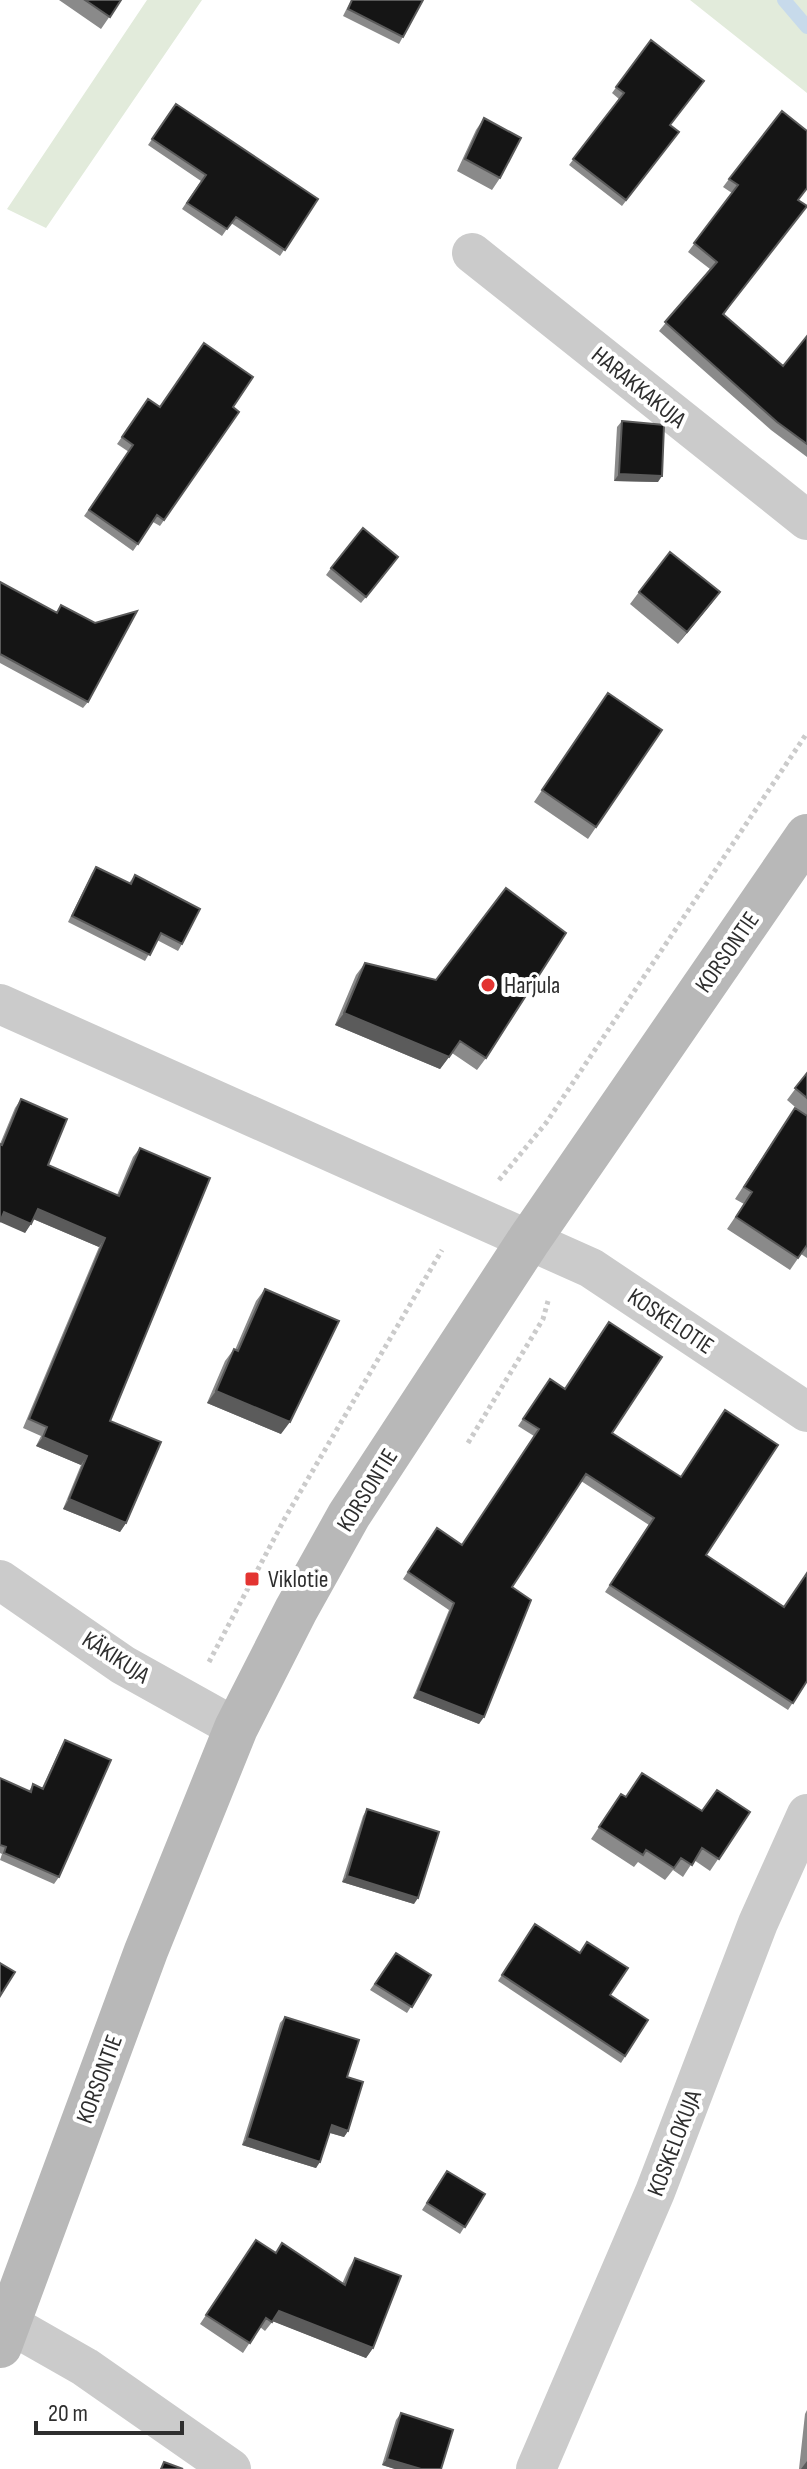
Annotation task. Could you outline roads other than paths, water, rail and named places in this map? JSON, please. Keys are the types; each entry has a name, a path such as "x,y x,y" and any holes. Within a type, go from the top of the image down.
{"main road":[{"name":"KORSONTIE","path":"4,2334 146,1951 236,1728 349,1515 529,1240 807,836"}],"street":[{"name":"HARAKKAKUJA","path":"472,253 807,520"},
{"path":"0,1004 529,1240"},
{"name":"KOSKELOTIE","path":"529,1240 591,1268 807,1412"},
{"name":"KÄKIKUJA","path":"0,1580 123,1665 236,1728"},
{"name":"KOSKELOKUJA","path":"536,2469 650,2206 758,1923 807,1814"},
{"path":"4,2334 85,2367 231,2469"}],"waterway":[{"path":"784,0 807,27"}],"place":[{"name":"Harjula","path":"488,985"},
{"name":"Viklotie","path":"252,1579"}]}
